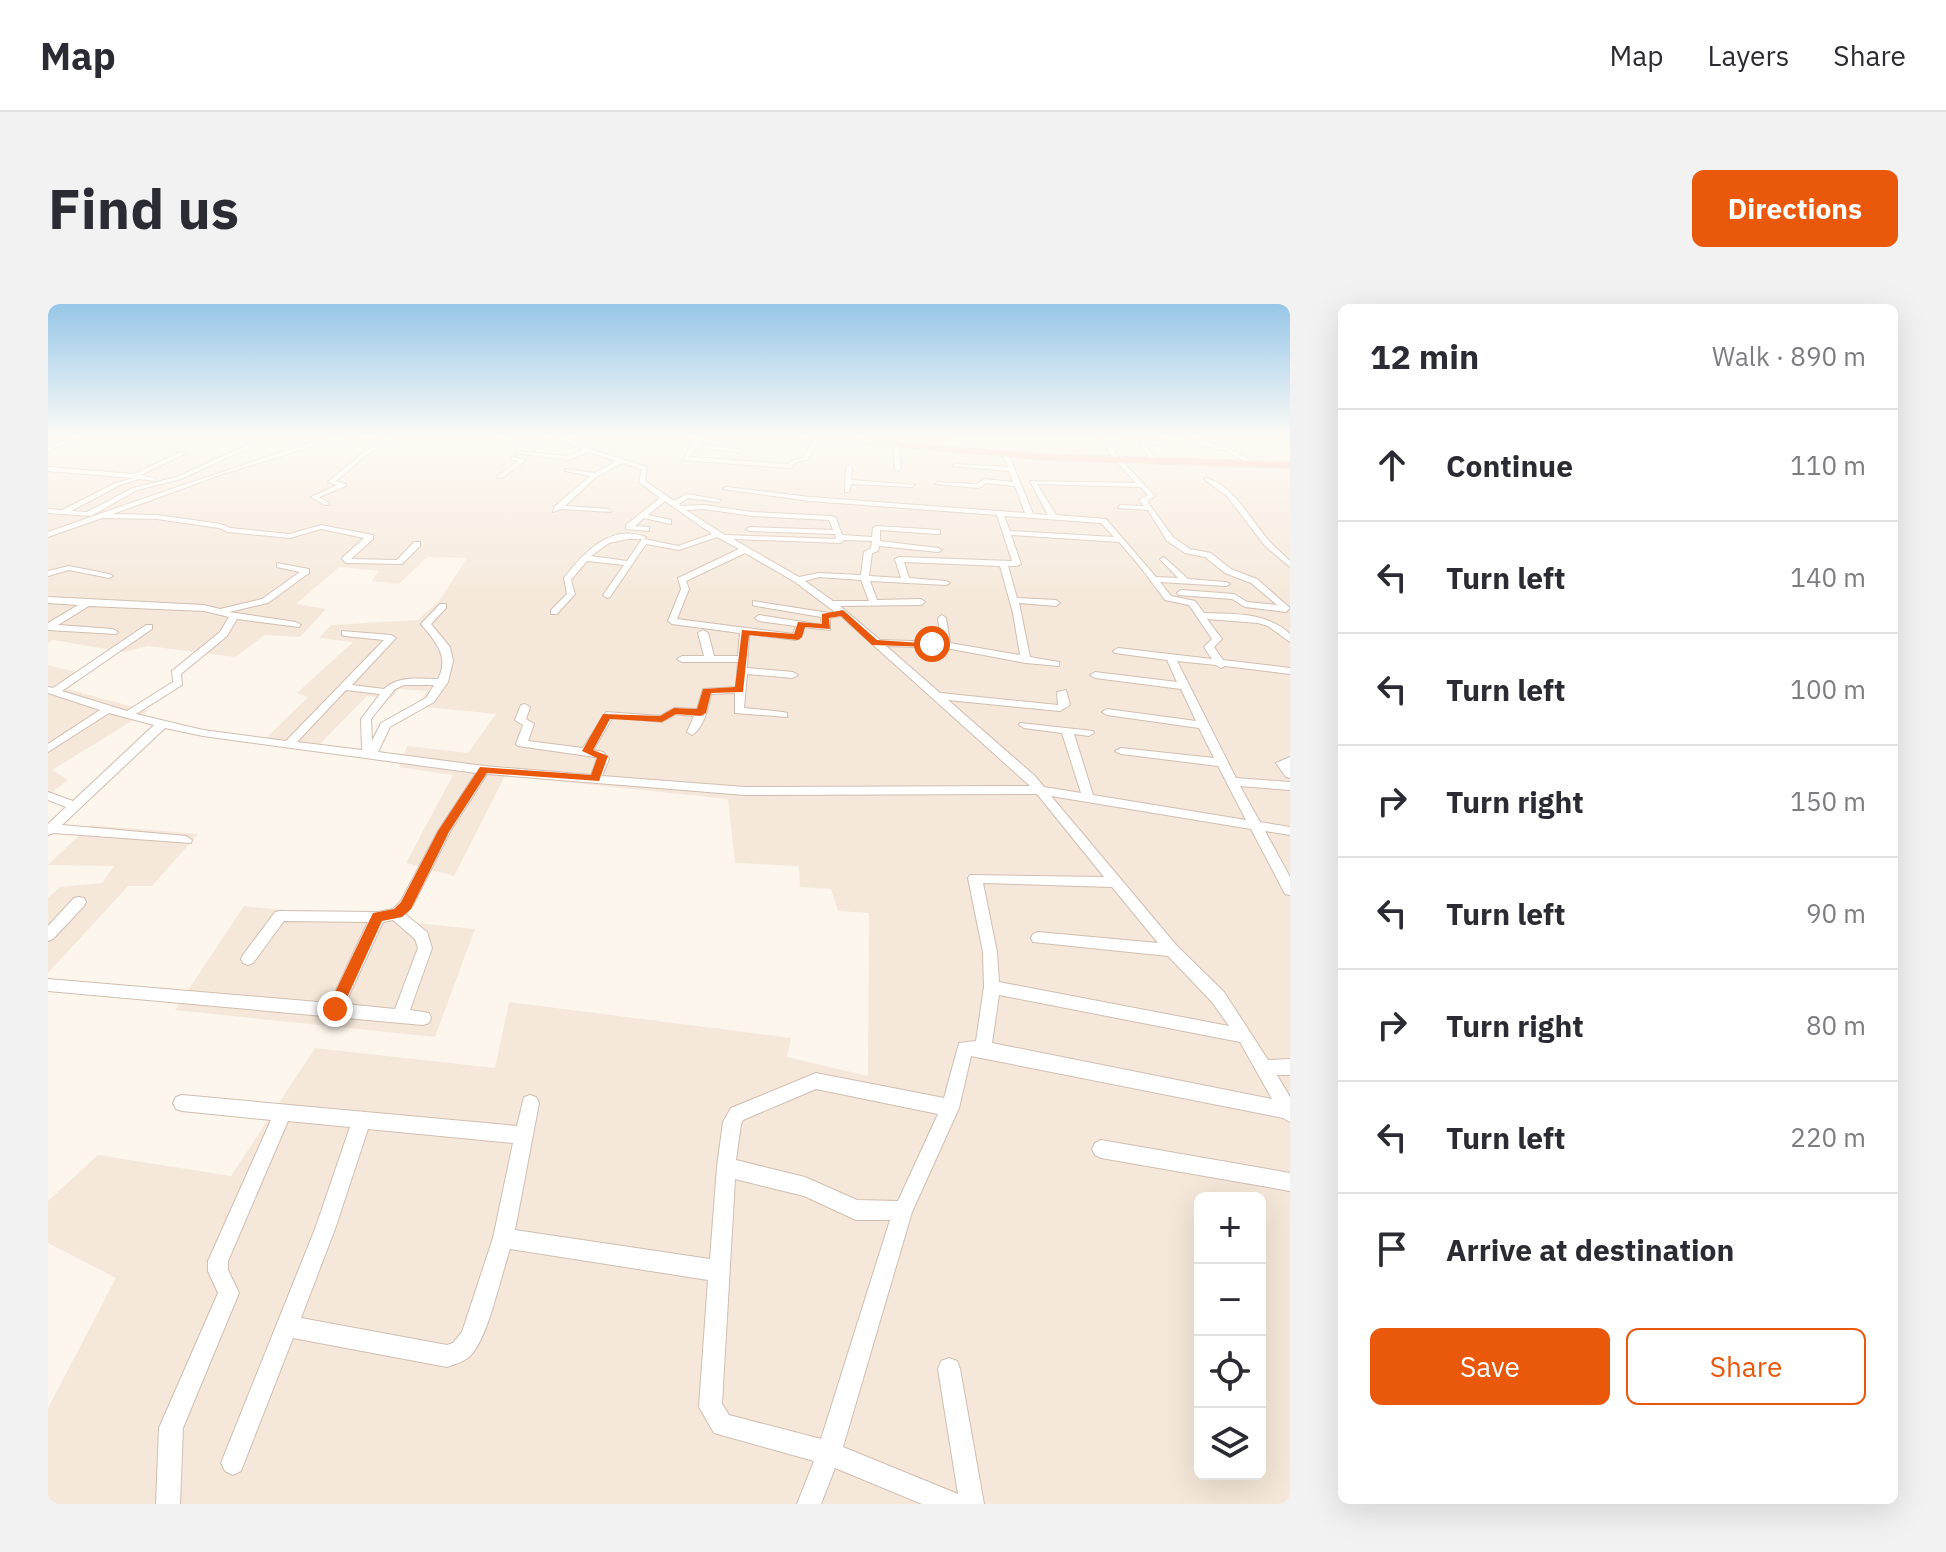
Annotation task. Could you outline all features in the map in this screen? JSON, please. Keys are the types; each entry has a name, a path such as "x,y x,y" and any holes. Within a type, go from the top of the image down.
{"street":[{"path":"61,513 101,493"},
{"path":"48,535 132,493"},
{"path":"100,516 165,493"},
{"path":"324,493 314,497 327,504"},
{"path":"575,493 556,509 609,511"},
{"path":"659,493 717,533 798,580 828,610 827,628 759,618"},
{"path":"757,493 1103,521 1170,599 1190,602 1217,639 1209,647 1221,665"},
{"path":"850,493 868,504"},
{"path":"1021,493 1030,516"},
{"path":"1039,493 1053,517"},
{"path":"1151,493 1142,500 1170,539 1188,551 1208,555 1228,571 1254,581 1288,609"},
{"path":"1226,493 1268,544 1290,565"},
{"path":"772,510 780,496"},
{"path":"92,497 117,499"},
{"path":"607,595 650,531 629,527 644,516 675,503 832,518 841,542 781,541 717,533"},
{"path":"1120,507 1150,508"},
{"path":"933,509 940,560"},
{"path":"48,511 78,519 100,516 157,517 221,526 228,530 290,536 321,527 370,537 346,559 349,561 399,562 417,544"},
{"path":"906,581 898,560 1017,564 1000,513"},
{"path":"781,541 782,514"},
{"path":"644,516 668,522"},
{"path":"696,518 744,520"},
{"path":"874,603 865,579 868,552 874,550 877,528 937,532"},
{"path":"804,531 805,542"},
{"path":"554,612 570,598 567,580 585,558 604,541 626,536 679,548 717,533 836,531 875,541 938,550"},
{"path":"1008,533 1119,540"},
{"path":"746,549 681,580 685,589 672,621 798,637 801,624"},
{"path":"585,558 627,563"},
{"path":"1164,559 1185,581"},
{"path":"1003,563 1026,660"},
{"path":"48,600 222,611 265,601 306,571 280,565"},
{"path":"48,574 69,568 109,576"},
{"path":"798,580 816,575 946,583"},
{"path":"1154,579 1226,584"},
{"path":"1163,592 1234,597 1245,604 1288,609"},
{"path":"1013,600 1056,603"},
{"path":"828,610 874,603 921,602"},
{"path":"48,627 87,603"},
{"path":"756,603 843,613 1040,790 1172,950 1218,997 1245,1036 1289,1112"},
{"path":"372,754 385,725 417,710 430,700 443,682 448,668 447,652 443,642 426,623 443,606"},
{"path":"222,611 234,616 296,625"},
{"path":"128,715 178,683 176,673 222,636 234,616"},
{"path":"1201,616 1259,619 1278,625 1290,639"},
{"path":"942,618 946,645"},
{"path":"48,627 113,632"},
{"path":"51,691 149,627"},
{"path":"745,632 740,664 739,711 783,715"},
{"path":"291,742 391,638 345,633"},
{"path":"703,633 710,659"},
{"path":"875,643 946,645 1056,664"},
{"path":"1118,651 1290,671"},
{"path":"1171,658 1290,890"},
{"path":"682,659 710,659 793,675"},
{"path":"1095,675 1184,686"},
{"path":"372,754 367,749 364,727 366,719 387,692 402,682 443,682"},
{"path":"344,687 387,692"},
{"path":"692,732 707,691 739,690"},
{"path":"51,691 128,715 203,733 291,742 484,770 745,791 1040,790 1290,831"},
{"path":"935,696 1060,708 1065,705 1062,692"},
{"path":"525,707 520,720 529,724 522,744 587,751 602,756 595,779"},
{"path":"48,749 108,709"},
{"path":"587,751 610,714 662,719 674,711 701,713"},
{"path":"1107,712 1204,725"},
{"path":"49,829 162,724"},
{"path":"1024,725 1089,733"},
{"path":"1067,731 1088,797"},
{"path":"48,733 66,737"},
{"path":"1121,751 1223,763"},
{"path":"1290,761 1282,763 1290,774"},
{"path":"248,959 280,916 378,917 395,914 406,905 444,831 484,770"},
{"path":"1234,782 1290,786"},
{"path":"48,796 75,806"},
{"path":"49,829 186,840"},
{"path":"983,1049 992,987 990,952 975,878 1117,882"},
{"path":"48,935 79,902"},
{"path":"395,914 422,936 425,948 400,1016"},
{"path":"335,1009 378,917"},
{"path":"1038,938 1172,950"},
{"path":"48,985 423,1018"},
{"path":"992,987 1245,1036"},
{"path":"809,1504 829,1453 903,1211 950,1108 963,1051 970,1047 983,1049 1289,1112"},
{"path":"1264,1068 1290,1067"},
{"path":"950,1108 816,1081 737,1114 732,1122 726,1167 710,1407 722,1425 829,1453 952,1504"},
{"path":"182,1103 523,1135"},
{"path":"286,1326 447,1356 460,1351 471,1338 503,1238 530,1103"},
{"path":"168,1504 171,1428 229,1293 218,1271 218,1261 282,1114"},
{"path":"233,1463 325,1229 362,1119"},
{"path":"1101,1149 1290,1182"},
{"path":"726,1167 805,1187 856,1210 903,1211"},
{"path":"503,1238 719,1271"},
{"path":"949,1369 972,1504"}],"shaded area":[{"path":"48,493 1290,493 1290,1504 48,1504 48,1408 116,1278 48,1243 48,1201 98,1155 231,1176 315,1048 495,1068 509,1002 791,1038 787,1057 868,1076 869,913 838,911 831,889 800,887 799,866 735,863 728,799 505,776 454,876 406,863 453,775 399,767 407,746 468,753 496,714 417,706 427,691 399,689 391,698 367,696 313,751 260,744 308,697 297,693 353,642 319,638 331,625 418,620 439,601 467,558 427,557 399,584 372,581 379,571 339,567 296,604 326,609 300,637 265,635 235,657 148,646 124,652 53,640 48,643"},
{"path":"48,665 86,675 68,689 148,711 52,770 68,780 48,795"},
{"path":"90,825 198,834 152,886 128,886 48,973 48,898 60,887 102,883 114,866 48,865"},
{"path":"244,906 475,929 435,1037 175,1010"}],"route":[{"path":"335,1009 378,917 401,912 444,831 484,770 595,779 603,759 599,754 587,751 610,714 666,719 674,711 701,713 707,691 739,690 745,632 798,637 801,624 827,628 825,616 843,613 875,643 932,644"}]}
